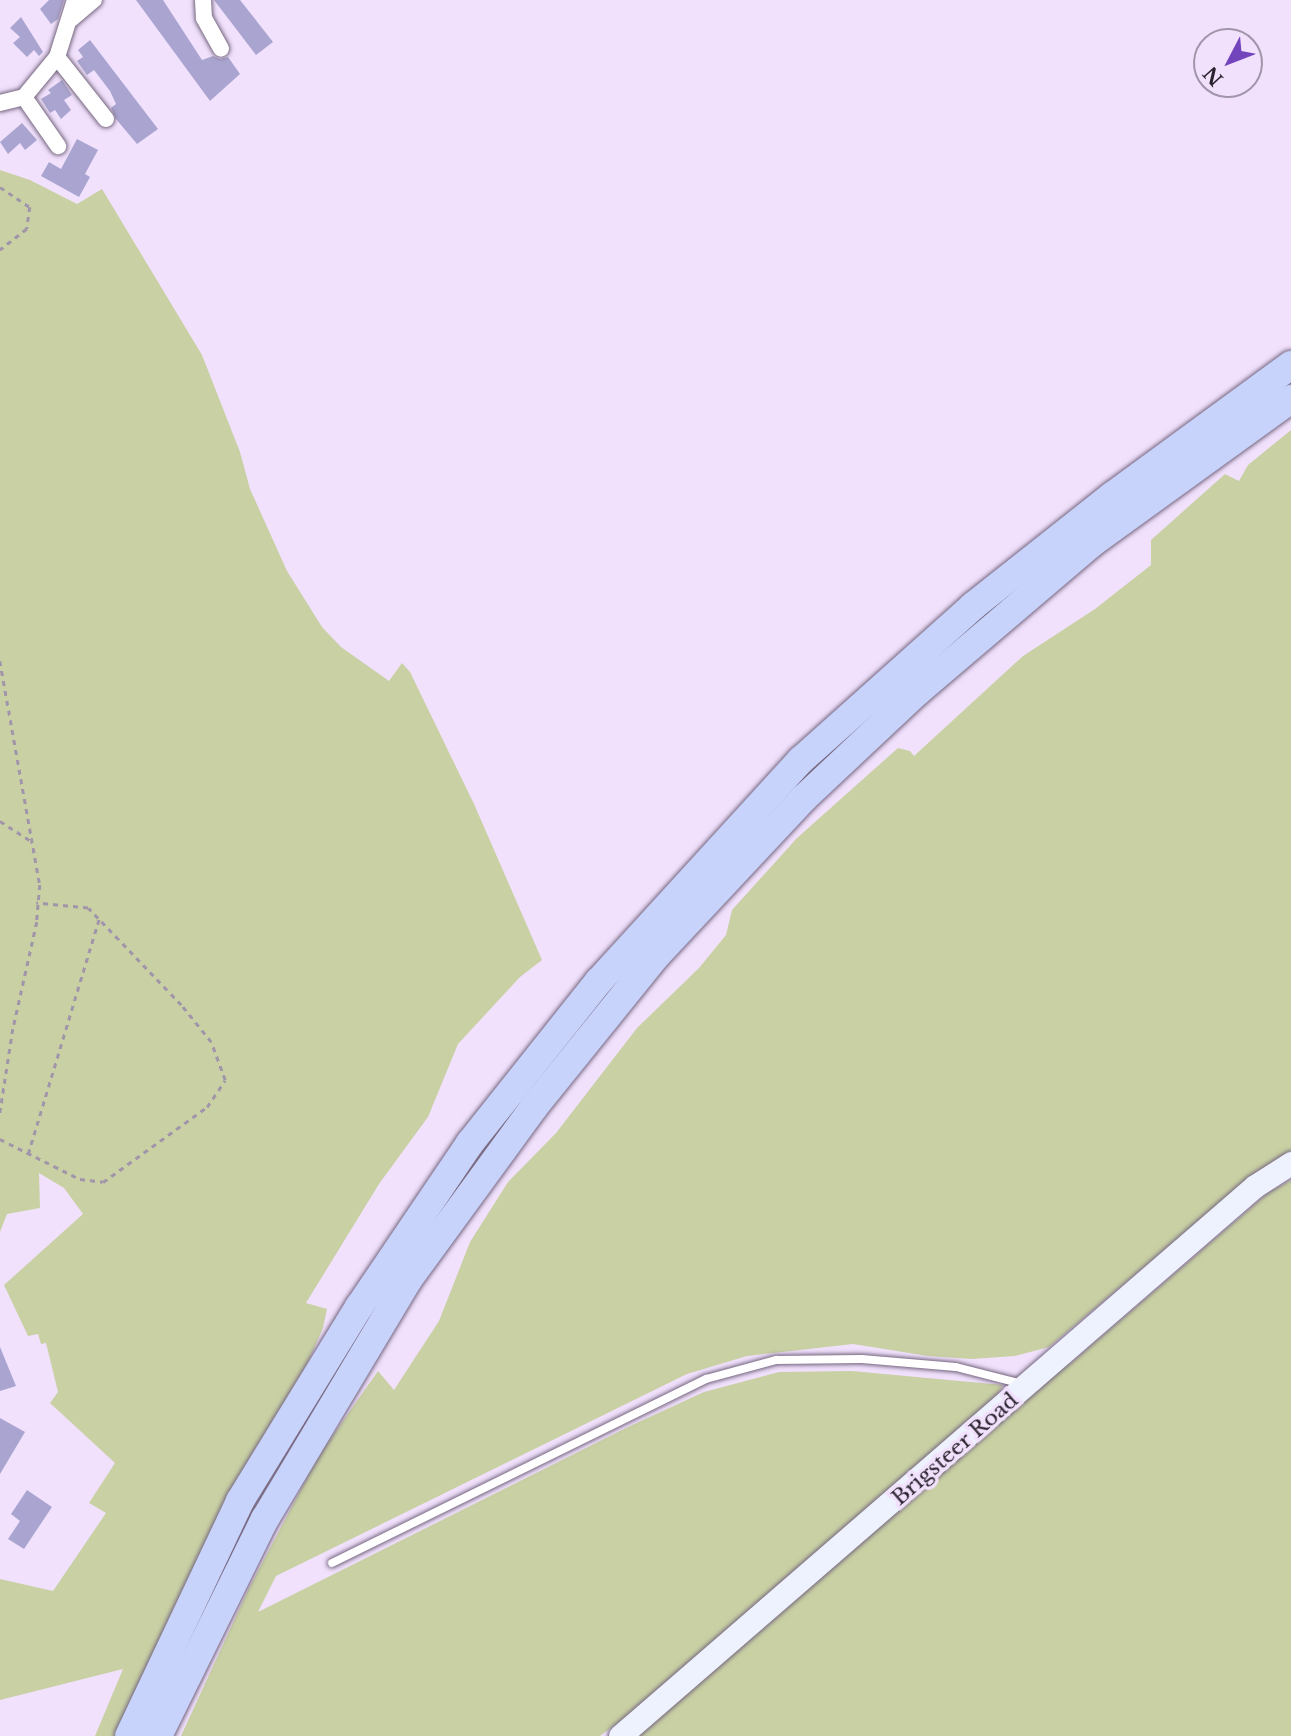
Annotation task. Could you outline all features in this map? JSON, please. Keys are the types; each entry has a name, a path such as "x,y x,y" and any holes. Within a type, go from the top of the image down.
{"highway":[{"path":"129,1736 240,1501 359,1307 470,1143 598,981 802,760 973,606 1112,496 1291,365"},
{"path":"158,1736 265,1519 408,1280 534,1107 656,957 804,798 917,692 1092,543 1291,399"}],"street":[{"path":"0,103 24,96 57,57 75,0"},
{"path":"71,19 94,0"},
{"path":"204,0 204,19 221,49"},
{"path":"57,57 106,119"},
{"path":"24,96 58,146"},
{"name":"Brigsteer Road","path":"620,1736 1255,1186 1291,1163"}],"lane":[{"path":"332,1563 706,1379 776,1360 862,1359 956,1367 1028,1385"}],"path":[{"path":"0,187 30,207 27,229 0,250"},
{"path":"0,661 40,885 36,902 37,922 13,1029 0,1113"},
{"path":"0,821 31,841"},
{"path":"0,1139 80,1179 103,1182 206,1107 225,1080 211,1042 181,1005 88,908 36,902"},
{"path":"28,1154 99,919"}],"green space":[{"path":"0,170 30,180 77,204 102,189 202,355 240,452 250,489 287,571 322,627 341,647 389,681 402,663 410,672 474,804 542,960 520,977 458,1044 428,1117 379,1184 306,1303 327,1309 323,1328 309,1360 234,1495 118,1736 95,1736 123,1669 0,1700 0,1579 53,1591 106,1513 89,1503 115,1463 50,1403 58,1392 46,1343 41,1344 38,1334 28,1336 4,1285 83,1214 64,1188 39,1173 40,1208 7,1214 0,1232"},
{"path":"1291,430 1291,1152 1257,1172 1049,1347 1015,1356 972,1359 928,1356 853,1344 747,1356 687,1374 276,1576 258,1612 628,1427 704,1392 779,1372 852,1371 1003,1385 995,1400 657,1694 600,1736 181,1736 249,1588 319,1455 378,1371 394,1390 439,1321 470,1242 508,1182 556,1133 637,1028 699,968 726,935 732,910 797,838 898,748 910,751 914,756 1023,656 1095,609 1151,565 1151,540 1225,474 1239,481 1248,465"},
{"path":"1291,1180 1291,1736 632,1736 1048,1375 1072,1362 1269,1192"}],"building":[{"path":"49,0 64,0 58,19 51,24 40,9"},
{"path":"136,0 163,0 202,60 213,56 220,59 228,57 240,74 210,101"},
{"path":"214,0 240,0 273,42 256,55"},
{"path":"21,17 43,52 39,56 34,50 27,57 13,43 20,37 10,28"},
{"path":"90,40 158,129 137,144 116,119 111,108 116,104 110,91 94,70 87,75 77,61 83,57 78,50"},
{"path":"62,80 72,95 64,100 71,110 61,119 55,110 50,113 41,99 51,93 48,90"},
{"path":"22,123 37,140 25,150 20,143 8,154 0,142"},
{"path":"77,139 98,150 85,174 90,177 79,197 41,176 49,162 61,169"},
{"path":"0,1347 16,1386 0,1391"},
{"path":"0,1418 25,1432 0,1474"},
{"path":"27,1490 52,1507 24,1549 8,1539 20,1521 11,1514"}]}
